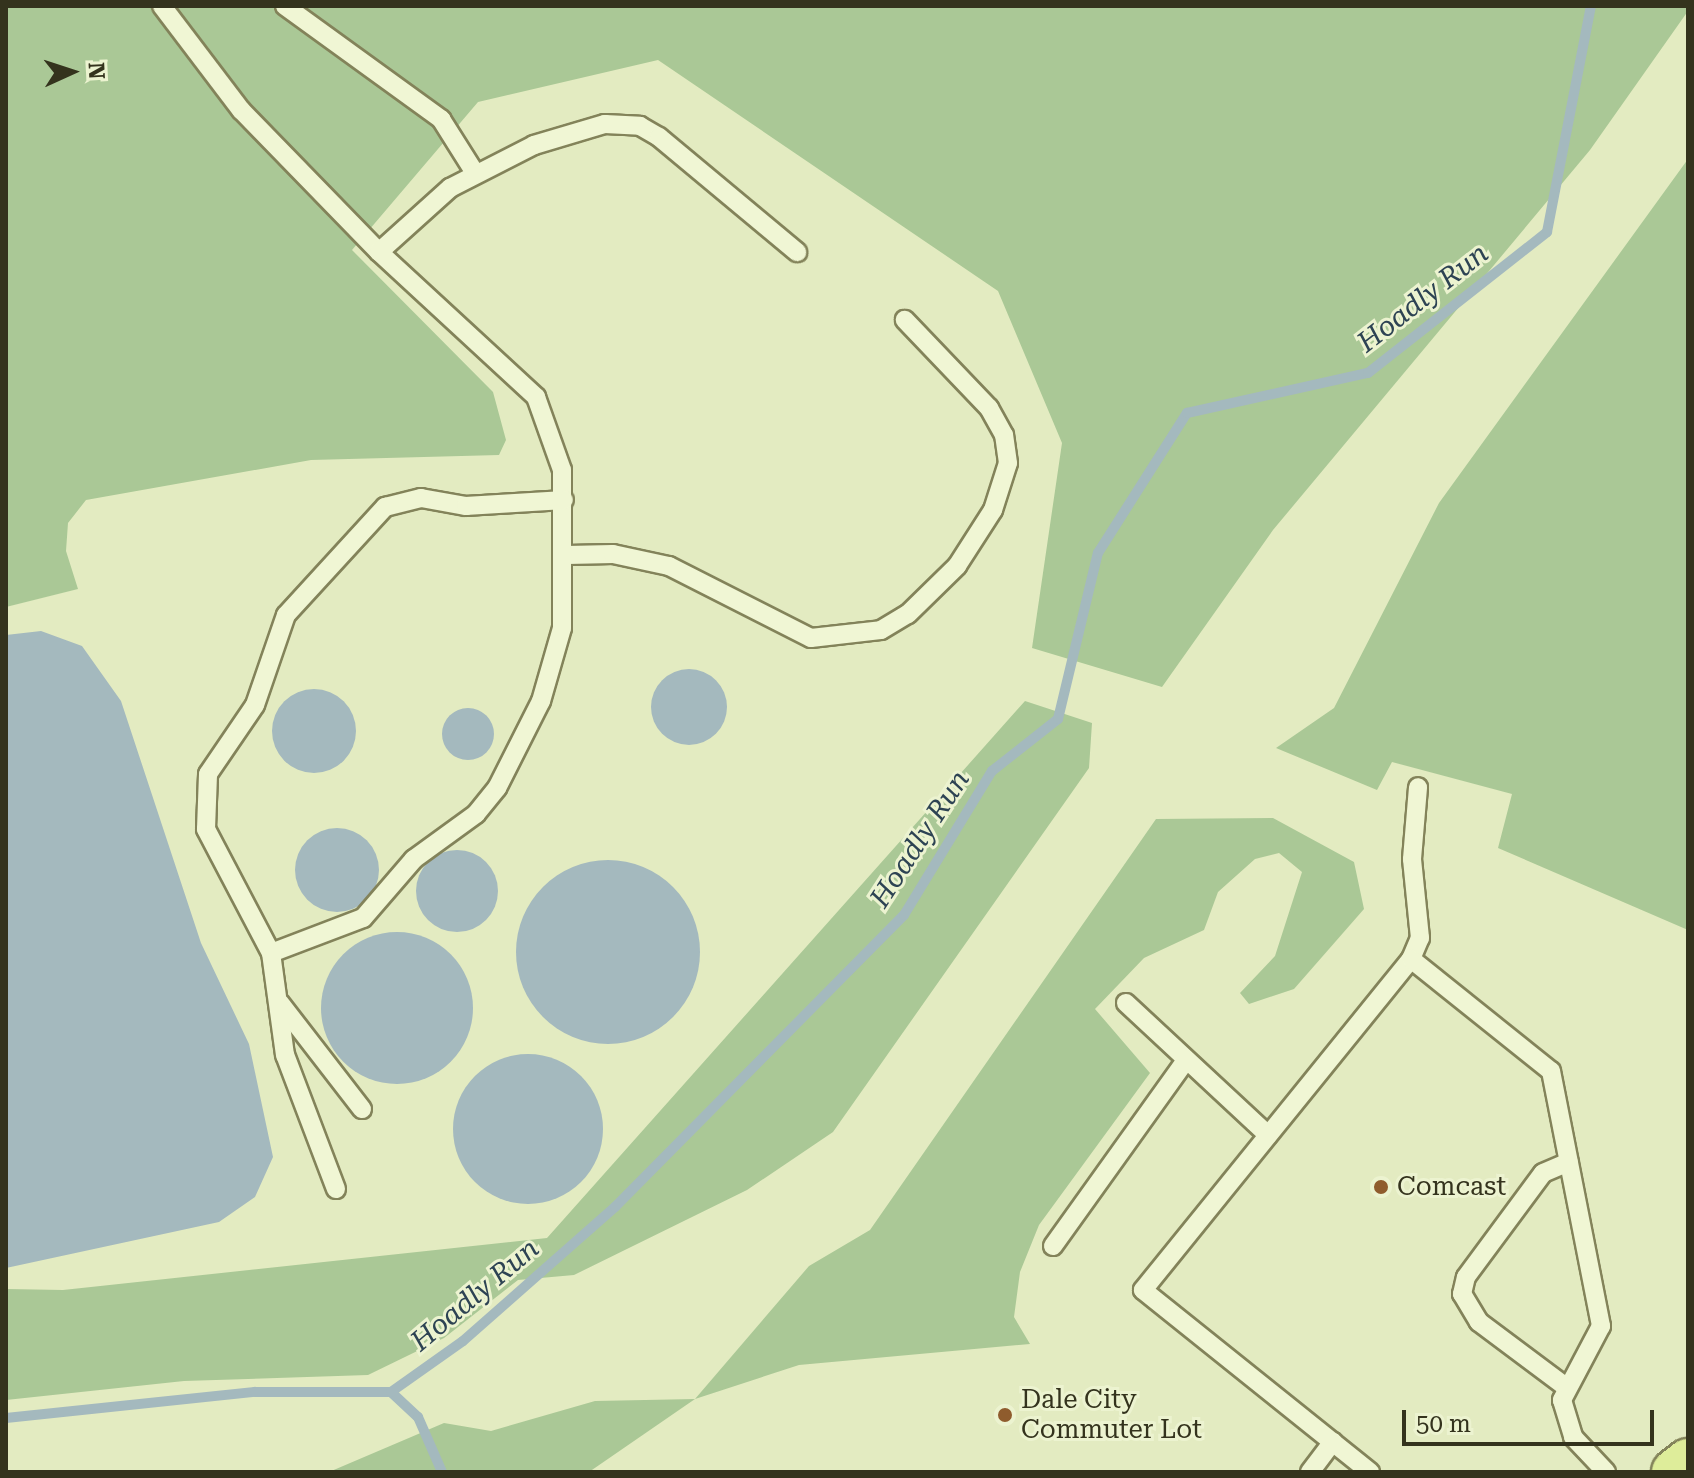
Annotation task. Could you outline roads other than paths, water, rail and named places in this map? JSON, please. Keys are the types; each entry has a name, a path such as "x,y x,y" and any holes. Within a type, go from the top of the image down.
{"main road":[{"path":"1674,1472 1688,1461"}],"lane":[{"path":"162,6 241,110 379,252 536,397 556,438 564,500 567,555 553,662 497,788 476,814 414,859 363,918 271,953"},
{"path":"285,6 441,119 475,173"},
{"path":"379,252 475,173 576,129 640,126 797,252"},
{"path":"567,555 613,554 669,566 811,638 881,630 908,614 957,566 993,510 1008,463 989,408 905,320"},
{"path":"336,1189 285,1055 271,953 215,856 201,805 222,745 263,689 286,615 363,525 402,499 466,506 564,500"},
{"path":"1370,1472 1143,1290 1411,959 1420,938 1412,859 1418,787"},
{"path":"1411,959 1551,1071 1601,1326 1566,1387 1566,1422 1606,1472"},
{"path":"277,997 297,1033 362,1109"},
{"path":"1126,1003 1268,1135"},
{"path":"1053,1246 1186,1060"},
{"path":"1566,1387 1479,1322 1462,1294 1466,1277 1543,1173 1569,1162"},
{"path":"1310,1472 1333,1442"}],"waterway":[{"name":"Hoadly Run","path":"6,1418 255,1392 391,1392 463,1341 615,1207 904,915 992,771 1058,719 1098,553 1187,413 1368,373 1547,232 1591,6"},
{"path":"391,1392 418,1417 442,1472"}],"place":[{"name":"Comcast","path":"1381,1187"},
{"name":"Dale City Commuter Lot","path":"1005,1415"}]}
